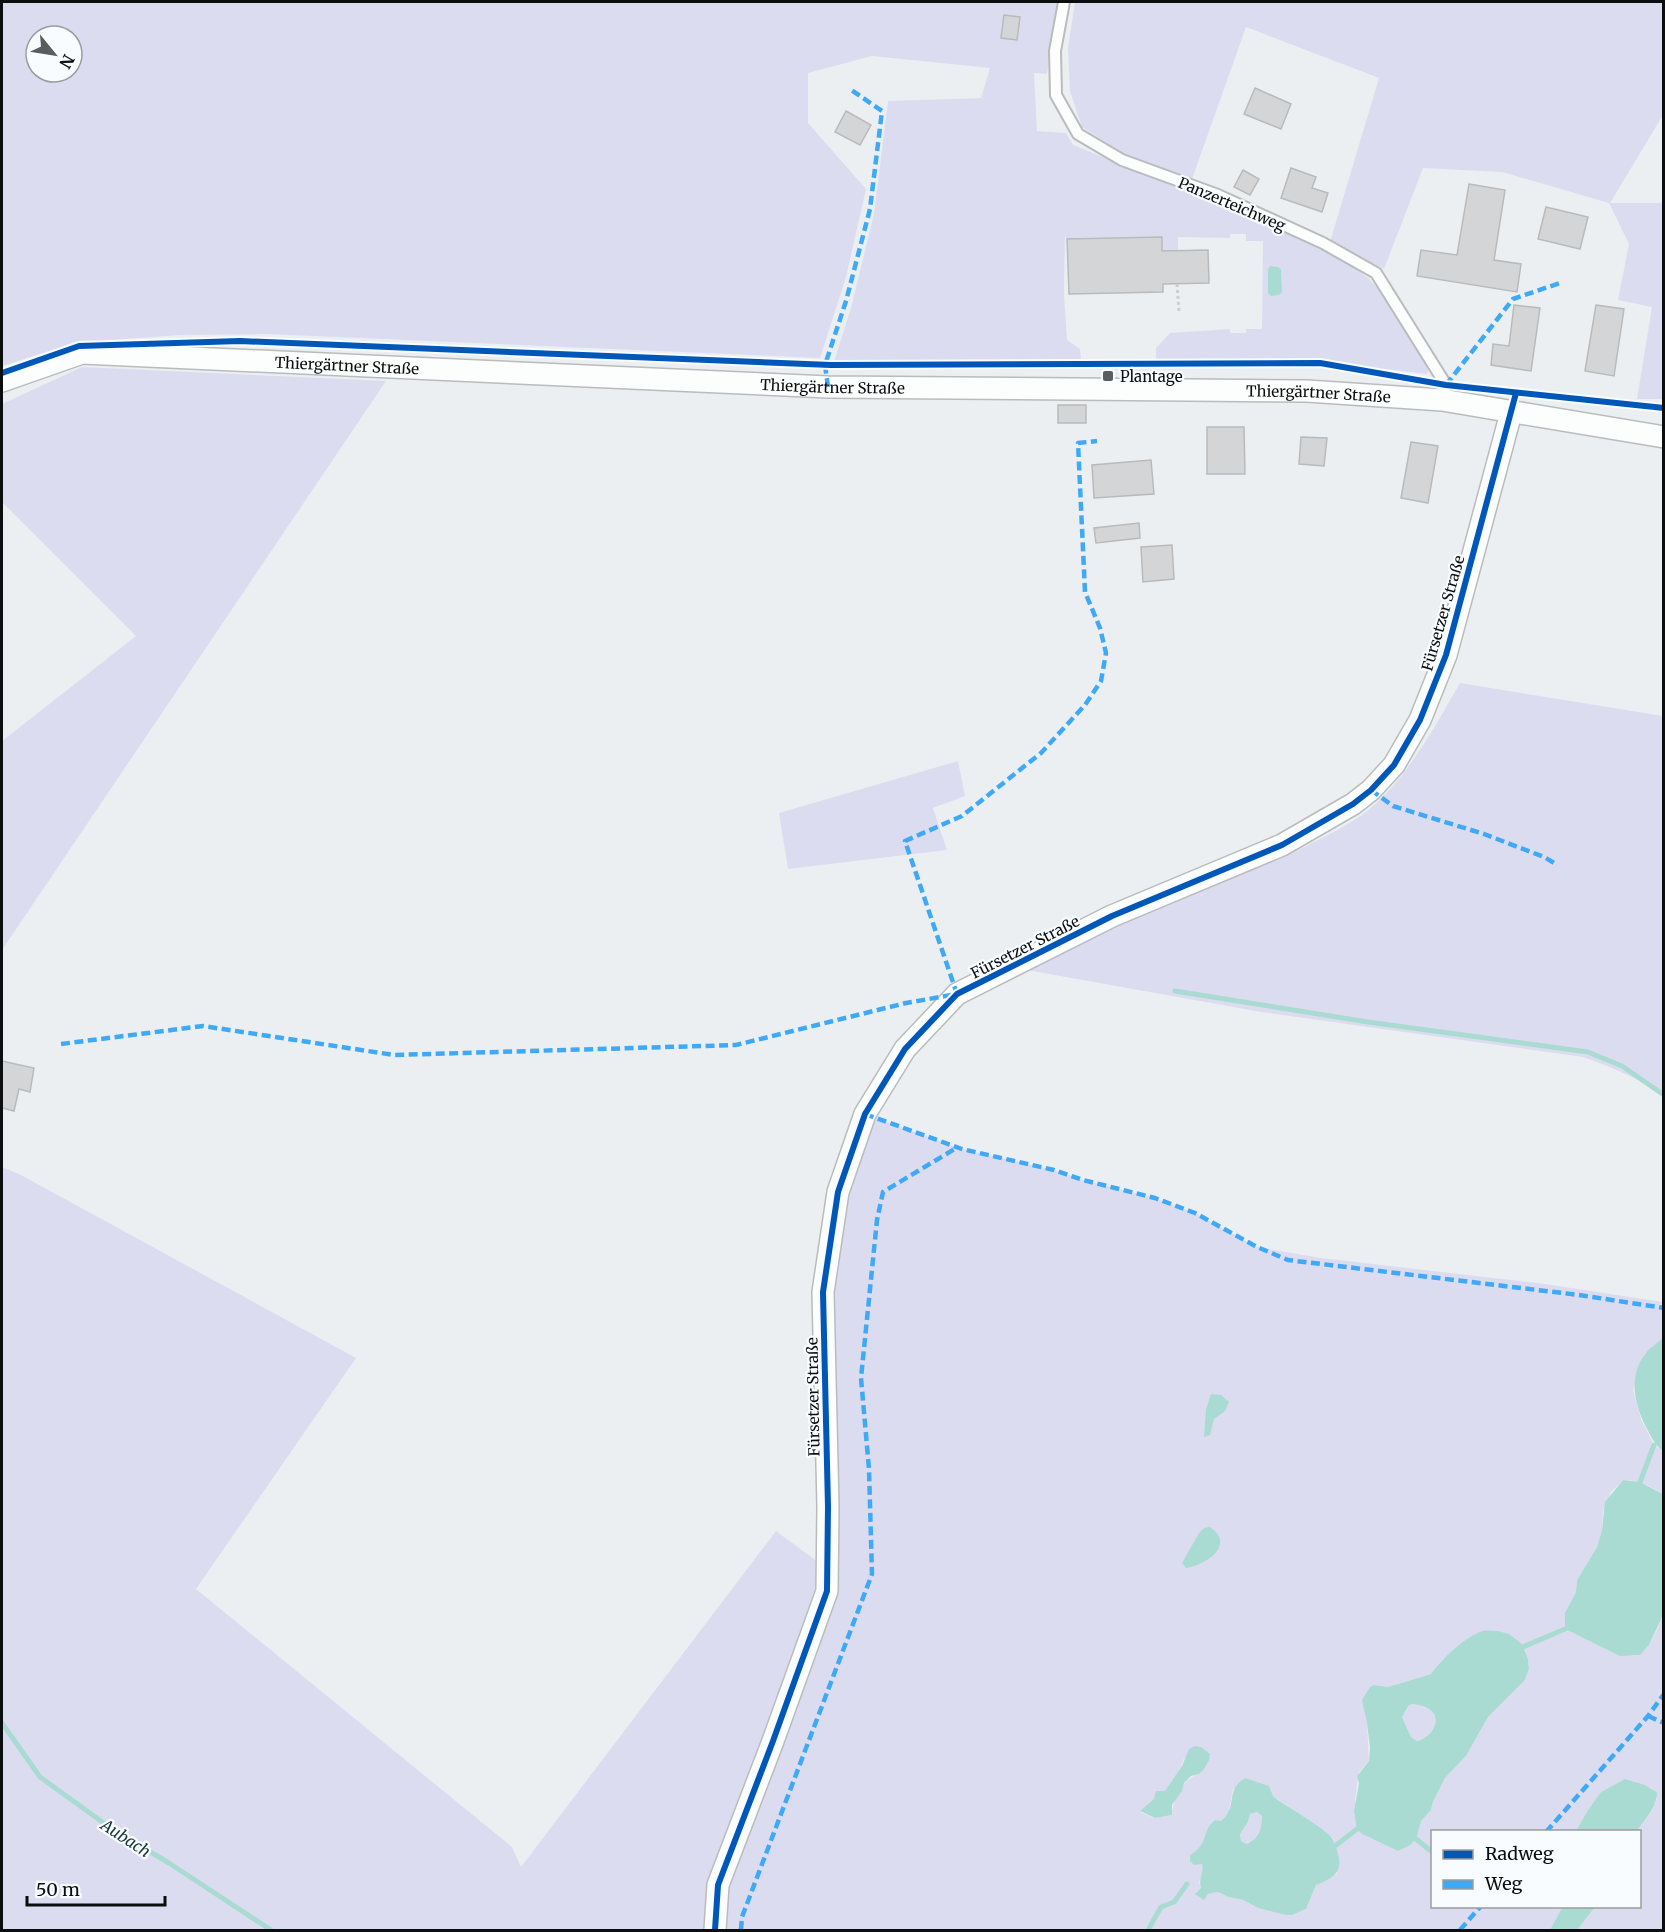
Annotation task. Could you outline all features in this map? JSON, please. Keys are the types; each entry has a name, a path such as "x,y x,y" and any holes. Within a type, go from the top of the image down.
{"street":[{"name":"Thiergärtner Straße","path":"2,381 82,353 828,387 1307,391 1442,400 1664,437"},
{"name":"Fürsetzer Straße","path":"715,1930 718,1886 826,1591 828,1507 823,1292 838,1192 865,1114 904,1049 957,994 1112,916 1282,845 1353,804 1371,790 1394,765 1420,720 1446,655 1510,412"}],"lane":[{"name":"Panzerteichweg","path":"1064,2 1055,51 1056,95 1078,134 1122,160 1218,195 1323,243 1376,273 1446,385 1442,400"}],"path":[{"path":"1177,284 1179,311"}],"shaded area":[{"path":"2,2 1059,2 1047,74 1034,73 1037,131 1066,133 1073,145 1281,229 1349,263 1386,297 1429,366 1427,374 1311,360 1156,362 1156,348 1170,333 1230,329 1230,333 1246,333 1246,329 1262,329 1263,241 1246,241 1246,234 1230,234 1230,238 1178,237 1178,251 1162,251 1161,237 1067,239 1065,236 1064,294 1067,340 1080,349 1081,359 834,362 851,308 874,214 888,101 981,98 990,68 872,56 808,73 808,123 866,189 846,277 820,358 267,334 179,335 75,343 2,366"},
{"path":"1075,2 1663,2 1663,115 1610,203 1663,203 1663,399 1637,399 1652,307 1618,300 1629,244 1609,203 1502,172 1423,168 1384,269 1330,242 1379,78 1246,27 1191,182 1126,155 1082,127 1070,91 1068,48"},
{"path":"1270,266 1281,269 1282,292 1279,295 1271,296 1268,293"},
{"path":"82,367 386,381 2,950 2,741 136,636 2,502 2,404"},
{"path":"1460,683 1663,716 1663,1095 1624,1073 1583,1057 1261,1012 1010,967 1282,845 1289,855 1362,815 1391,788 1405,771 1429,736"},
{"path":"958,761 965,796 933,808 947,850 788,869 779,813"},
{"path":"865,1114 962,1149 1054,1170 1083,1180 1155,1198 1195,1213 1257,1247 1321,1258 1545,1284 1663,1302 1663,1338 1645,1354 1633,1390 1641,1419 1654,1445 1663,1451 1663,1494 1644,1484 1623,1480 1611,1492 1603,1512 1602,1530 1597,1547 1577,1580 1576,1592 1565,1613 1565,1629 1593,1642 1634,1656 1640,1654 1649,1645 1663,1615 1663,1930 1577,1930 1594,1908 1641,1908 1641,1830 1638,1830 1652,1811 1657,1799 1652,1788 1625,1779 1601,1792 1577,1830 1431,1830 1431,1908 1562,1908 1550,1930 715,1930 718,1885 827,1591 823,1292","holes":["1469,1640 1522,1644 1529,1669 1525,1680 1488,1717 1466,1756 1445,1778 1431,1810 1421,1821 1409,1846 1398,1851 1362,1834 1355,1800 1359,1772 1369,1761 1367,1723 1374,1685 1388,1687 1431,1674 1448,1655","1184,1758 1199,1774 1188,1780 1180,1790 1172,1815 1154,1818 1140,1812 1167,1789 1176,1777","1233,1789 1273,1796 1333,1838 1337,1874 1316,1885 1306,1909 1292,1915 1258,1908 1243,1900 1218,1892 1208,1894 1204,1899 1196,1894 1201,1888 1199,1882 1204,1873 1202,1864 1190,1861 1190,1855 1200,1846 1211,1824 1215,1820 1221,1821 1228,1816"]},
{"path":"2,1167 21,1175 356,1358 196,1589 512,1847 521,1867 776,1531 822,1565 710,1930 2,1930"},
{"path":"1663,1338 1663,1451 1654,1441 1639,1411 1635,1381 1640,1362 1648,1351"},
{"path":"1211,1394 1221,1395 1229,1402 1225,1411 1214,1419 1210,1435 1204,1437 1206,1409"},
{"path":"1623,1480 1640,1482 1663,1494 1663,1615 1649,1645 1640,1655 1620,1656 1565,1629 1565,1613 1576,1592 1577,1580 1597,1547 1602,1530 1605,1502"},
{"path":"1210,1527 1217,1534 1220,1541 1219,1547 1202,1563 1186,1568 1182,1563 1199,1533 1204,1528"},
{"path":"1483,1631 1509,1634 1522,1644 1529,1669 1525,1680 1488,1717 1466,1756 1445,1778 1431,1810 1421,1821 1416,1839 1409,1846 1398,1851 1362,1834 1357,1829 1354,1811 1359,1783 1357,1776 1369,1761 1370,1748 1362,1700 1370,1687 1374,1685 1388,1687 1431,1674 1447,1655 1469,1637","holes":["1414,1704 1429,1709 1435,1718 1431,1732 1417,1741 1411,1737 1402,1717 1409,1705"]},
{"path":"1415,1704 1429,1709 1435,1718 1431,1732 1417,1741 1411,1737 1402,1717 1409,1705"},
{"path":"1195,1746 1201,1747 1210,1754 1209,1760 1199,1774 1191,1776 1184,1783 1182,1791 1172,1805 1172,1815 1155,1818 1140,1811 1154,1799 1156,1791 1165,1791 1182,1766 1189,1749"},
{"path":"1245,1778 1269,1786 1273,1796 1322,1829 1332,1839 1338,1855 1339,1867 1330,1879 1316,1885 1306,1909 1286,1915 1258,1908 1243,1900 1218,1892 1208,1894 1204,1900 1195,1894 1201,1888 1202,1864 1194,1865 1190,1861 1190,1855 1200,1846 1211,1824 1215,1820 1221,1821 1226,1815 1235,1788","holes":["1257,1812 1262,1816 1257,1836 1247,1844 1241,1841 1240,1834 1250,1814"]},
{"path":"1625,1779 1645,1785 1657,1792 1653,1808 1638,1830 1577,1830 1601,1792"},
{"path":"1257,1812 1262,1816 1260,1829 1255,1839 1247,1844 1241,1841 1240,1834 1250,1814"},
{"path":"1562,1908 1594,1908 1577,1930 1550,1930"}],"building":[{"path":"1004,15 1020,17 1017,40 1001,38"},
{"path":"1255,88 1291,104 1281,129 1244,114"},
{"path":"846,111 871,125 860,145 835,132"},
{"path":"1291,168 1316,177 1312,188 1328,193 1322,212 1281,198"},
{"path":"1243,170 1259,179 1250,195 1234,187"},
{"path":"1469,184 1505,190 1494,260 1521,264 1517,292 1417,276 1421,250 1457,255"},
{"path":"1546,207 1588,217 1580,249 1538,239"},
{"path":"1162,237 1162,251 1208,250 1209,283 1163,284 1163,292 1069,294 1067,239"},
{"path":"1514,305 1540,308 1531,371 1491,365 1493,344 1509,346"},
{"path":"1596,305 1624,309 1614,376 1585,371"},
{"path":"1058,405 1086,405 1086,423 1058,423"},
{"path":"1207,427 1244,427 1245,474 1207,474"},
{"path":"1301,437 1327,438 1324,466 1299,464"},
{"path":"1411,442 1438,446 1428,503 1401,498"},
{"path":"1151,460 1154,494 1094,498 1092,465"},
{"path":"1139,523 1140,538 1096,543 1094,528"},
{"path":"1172,545 1174,579 1143,582 1141,547"},
{"path":"2,1061 34,1068 30,1092 19,1089 14,1111 2,1108"}],"waterway":[{"path":"1175,991 1368,1022 1588,1052 1622,1066 1664,1095"},
{"path":"1640,1482 1654,1445"},
{"path":"1523,1647 1565,1629"},
{"name":"Aubach","path":"2,1723 40,1777 112,1829 169,1863 271,1930"},
{"path":"1335,1846 1357,1829"},
{"path":"1416,1839 1431,1851"},
{"path":"1148,1930 1161,1907 1174,1902 1187,1884"}],"marked path":[{"path":"828,387 825,365 846,301 870,209 882,111 850,89"},
{"path":"1446,385 1513,299 1563,282"},
{"path":"61,1044 203,1026 394,1055 736,1045 906,1003 957,994 905,841 962,816 1041,753 1085,705 1101,681 1106,653 1100,628 1085,592 1078,443 1097,441"},
{"path":"1371,790 1393,806 1484,834 1544,857 1556,864"},
{"path":"865,1114 962,1149 1054,1170 1083,1180 1155,1198 1195,1213 1257,1247 1288,1260 1579,1295 1664,1308"},
{"path":"741,1930 742,1917 872,1574 869,1469 861,1378 877,1220 883,1192 958,1147"},
{"path":"1548,1830 1648,1716 1664,1694"},
{"path":"1648,1716 1664,1723"},
{"path":"1460,1930 1479,1908"}],"cycle path":[{"path":"2,373 79,346 240,341 831,365 1320,363 1446,385 1664,408"},
{"path":"715,1930 718,1885 827,1591 828,1507 823,1292 838,1192 865,1114 905,1049 957,994 1112,916 1282,845 1353,804 1371,790 1394,765 1420,720 1446,655 1516,393"}],"place":[{"name":"Plantage","path":"1108,376"}]}
